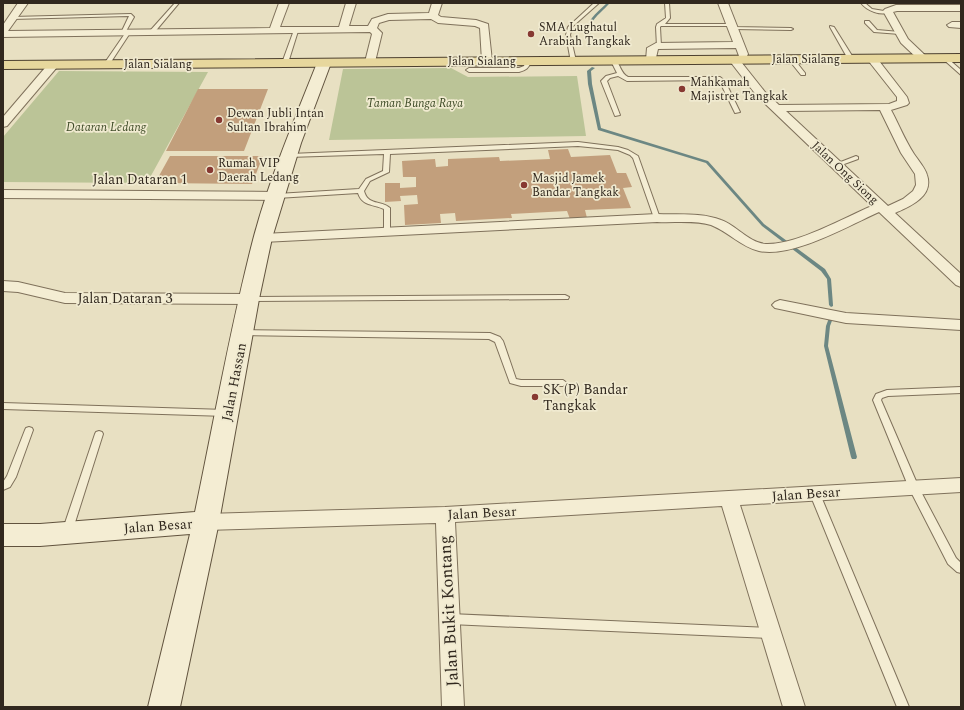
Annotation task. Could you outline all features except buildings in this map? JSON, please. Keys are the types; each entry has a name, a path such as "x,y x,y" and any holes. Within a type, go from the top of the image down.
{"main road":[{"name":"Jalan Sialang","path":"3,65 961,58"}],"street":[{"path":"3,33 23,3"},
{"path":"274,31 284,3"},
{"path":"343,30 351,3"},
{"path":"433,16 437,3"},
{"name":"Jalan Ong Siong","path":"723,3 739,45 739,60 761,94 961,282"},
{"path":"923,58 904,41 888,10 896,8 961,8"},
{"path":"372,30 375,21 384,18 433,16 438,20 476,23 485,26 487,61"},
{"path":"3,33 151,33 372,30 377,33 370,62"},
{"path":"651,60 652,48 659,46 739,45"},
{"path":"776,108 884,107 900,105 904,100 872,59"},
{"name":"Jalan Hassan","path":"164,707 206,522 249,298 263,238 290,156 324,62"},
{"path":"3,124 54,64"},
{"path":"263,238 657,218 715,222 755,245 766,248 786,245 812,237 884,209 908,202 919,193 922,185 921,174 907,153 884,107"},
{"name":"Jalan Dataran 1","path":"3,194 277,196"},
{"name":"Jalan Dataran 3","path":"3,286 18,287 65,298 249,298"},
{"path":"780,305 846,318 961,325"},
{"name":"Jalan Besar","path":"3,535 206,522 445,515 961,485"},
{"path":"729,499 794,707"},
{"name":"Jalan Bukit Kontang","path":"445,515 453,707"}],"lane":[{"path":"151,33 177,3"},
{"path":"573,61 568,35 570,27 597,3"},
{"path":"659,46 658,27 668,18 667,3"},
{"path":"863,3 865,8 888,12"},
{"path":"12,18 131,15 132,17 126,33 107,64"},
{"path":"867,22 876,31 900,33"},
{"path":"659,25 791,29"},
{"path":"832,27 851,59"},
{"path":"285,63 296,31"},
{"path":"945,58 961,73"},
{"path":"792,59 803,74"},
{"path":"614,60 620,74 624,78 718,78 722,81 737,112"},
{"path":"469,70 519,70 525,69 528,66 528,61"},
{"path":"617,116 604,81 608,77 620,74"},
{"path":"290,156 578,144 628,151 636,157 657,218"},
{"path":"387,152 386,172 368,180 361,191 363,199 367,202 387,208 387,231"},
{"path":"836,164 856,158"},
{"path":"277,196 361,191"},
{"path":"249,298 565,297"},
{"path":"243,333 490,336 497,339 499,342 513,381 521,383 563,383"},
{"path":"961,390 887,394 879,396 877,400 914,488 952,561 961,569"},
{"path":"3,406 228,413"},
{"path":"3,486 7,484 11,478 29,430"},
{"path":"67,532 99,434"},
{"path":"815,494 903,707"},
{"path":"450,619 771,633"}],"green space":[{"name":"Taman Bunga Raya","path":"451,68 468,77 577,76 586,136 329,140 343,69"},
{"name":"Dataran Ledang","path":"59,71 208,72 147,183 3,182 3,137"}],"waterway":[{"path":"589,46 589,25 594,17 609,3"},
{"path":"593,68 589,71 590,84 599,129 707,162 763,225 823,270 829,279 831,305"},
{"path":"831,318 828,326 826,346 854,457"}],"place":[{"name":"SMA Lughatul Arabiah Tangkak","path":"531,34"},
{"name":"Mahkamah Majistret Tangkak","path":"682,89"},
{"name":"Dewan Jubli Intan Sultan Ibrahim","path":"219,120"},
{"name":"Rumah VIP Daerah Ledang","path":"210,170"},
{"name":"Masjid Jamek Bandar Tangkak","path":"524,185"},
{"name":"SK (P) Bandar Tangkak","path":"535,397"}]}
